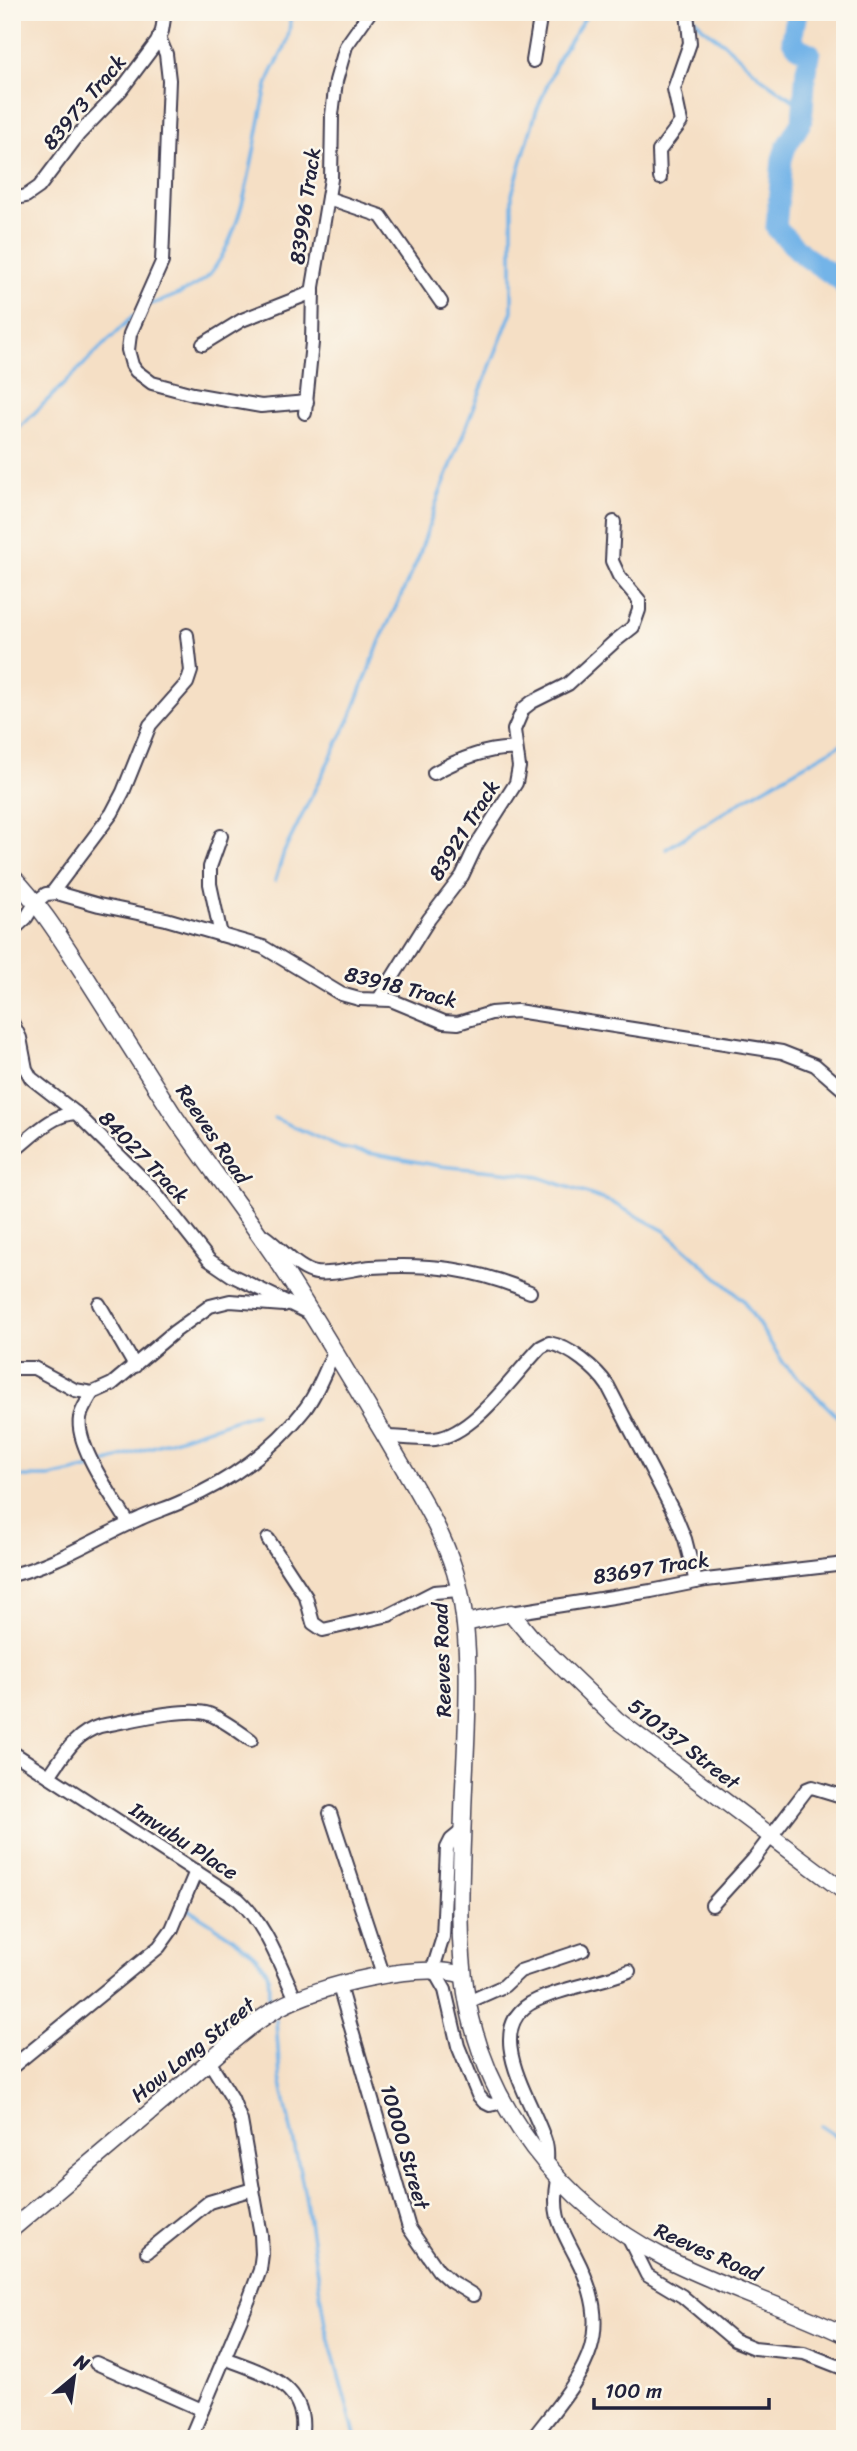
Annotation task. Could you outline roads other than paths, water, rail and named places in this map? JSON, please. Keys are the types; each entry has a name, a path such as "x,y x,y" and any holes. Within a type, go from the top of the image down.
{"street":[{"name":"83973 Track","path":"12,199 30,194 43,183 79,134 121,90 152,50 159,37 165,12"},
{"name":"83996 Track","path":"159,37 166,54 169,80 162,262 130,334 128,350 132,365 152,383 192,394 261,406 306,407 313,343 313,292 328,198 332,115 338,71 346,46 370,12"},
{"path":"533,61 541,12"},
{"path":"660,178 659,151 681,122 674,89 690,43 687,12"},
{"path":"328,198 381,216 441,302"},
{"path":"203,344 242,320 313,292"},
{"name":"83921 Track","path":"379,999 429,919 462,876 477,844 516,783 519,767 514,725 523,709 568,684 635,625 639,600 615,570 611,556 614,522"},
{"path":"12,931 26,918 36,902 52,893 111,814 124,792 150,725 187,683 191,671 187,635"},
{"path":"434,773 469,758 505,748 515,749"},
{"path":"221,836 210,867 210,884 221,935"},
{"name":"Reeves Road","path":"12,876 36,902 175,1116 313,1315 430,1516 451,1561 465,1623 467,1657 460,1935 463,1975 478,2042 504,2102 523,2133 558,2179 595,2213 628,2237 666,2259 845,2335"},
{"name":"83918 Track","path":"52,893 166,919 271,951 341,995 398,1002 450,1023 491,1013 517,1011 756,1046 802,1059 823,1071 845,1091"},
{"name":"84027 Track","path":"12,1022 22,1046 28,1074 76,1113 152,1188 209,1260 291,1307 313,1315"},
{"path":"12,1071 25,1064"},
{"path":"12,1152 52,1121 68,1113 76,1113"},
{"path":"255,1230 314,1273 373,1267 449,1267 485,1275 530,1292"},
{"path":"12,1368 34,1368 75,1390 92,1393 111,1384 135,1366 195,1315 220,1302 260,1302 291,1307"},
{"path":"99,1304 135,1366"},
{"path":"385,1437 436,1438 454,1432 488,1407 541,1347 548,1343 556,1344 598,1373 608,1386 676,1517 685,1539 696,1582"},
{"path":"12,1575 68,1555 225,1480 266,1451 305,1409 315,1394 334,1352"},
{"path":"92,1393 80,1415 80,1431 93,1467 129,1524"},
{"path":"268,1539 306,1597 313,1623 319,1629 328,1630 389,1615 434,1592 459,1590"},
{"name":"83697 Track","path":"465,1623 696,1582 845,1564"},
{"name":"510137 Street","path":"511,1613 521,1627 617,1720 845,1892"},
{"path":"48,1776 74,1741 100,1726 191,1711 216,1718 251,1740"},
{"name":"Imvubu Place","path":"12,1752 238,1899 262,1927 296,1999"},
{"path":"712,1905 771,1837 807,1789 812,1787 845,1797"},
{"path":"330,1813 383,1974"},
{"path":"462,1831 447,1847 443,1937 433,1969 445,1990 458,2046 478,2095 490,2105 504,2102"},
{"path":"12,2067 159,1947 172,1929 196,1871"},
{"path":"468,2002 504,1986 520,1970 583,1950"},
{"name":"How Long Street","path":"12,2229 269,2014 296,1999 383,1974 433,1969 449,1970 463,1975"},
{"path":"547,2165 546,2141 517,2076 511,2048 513,2023 524,2009 536,2000 602,1982 629,1971"},
{"name":"10000 Street","path":"339,1986 409,2228 438,2270 473,2295"},
{"path":"190,2439 250,2297 261,2262 261,2235 237,2111 232,2098 209,2062"},
{"path":"532,2439 568,2395 587,2363 594,2332 588,2286 555,2211 558,2179"},
{"path":"147,2252 209,2202 253,2189"},
{"path":"628,2237 647,2275 681,2296 734,2340 754,2348 804,2353 845,2369"},
{"path":"223,2358 270,2376 286,2387 299,2403 302,2413 300,2439"},
{"path":"96,2363 202,2410"}],"waterway":[{"path":"147,305 197,285 209,275 222,256 241,209 268,82 287,40 291,12"},
{"path":"275,881 284,852 351,716 380,641 418,559 438,498 512,311 512,194 536,112 559,57 589,12"},
{"path":"797,12 792,40 799,48 810,53 802,121 782,159 776,228 803,255 843,282 845,287"},
{"path":"691,14 703,28 763,79 803,107"},
{"path":"12,435 133,316"},
{"path":"666,849 748,797 845,742"},
{"path":"274,1118 341,1148 440,1166 533,1175 611,1202 665,1231 743,1300 784,1364 845,1424"},
{"path":"98,1465 255,1413"},
{"path":"12,1477 50,1477 91,1468"},
{"path":"187,1908 254,1955 267,1972 269,1999"},
{"path":"276,2020 280,2078 305,2195 325,2325 356,2439"},
{"path":"821,2126 845,2142"}]}
